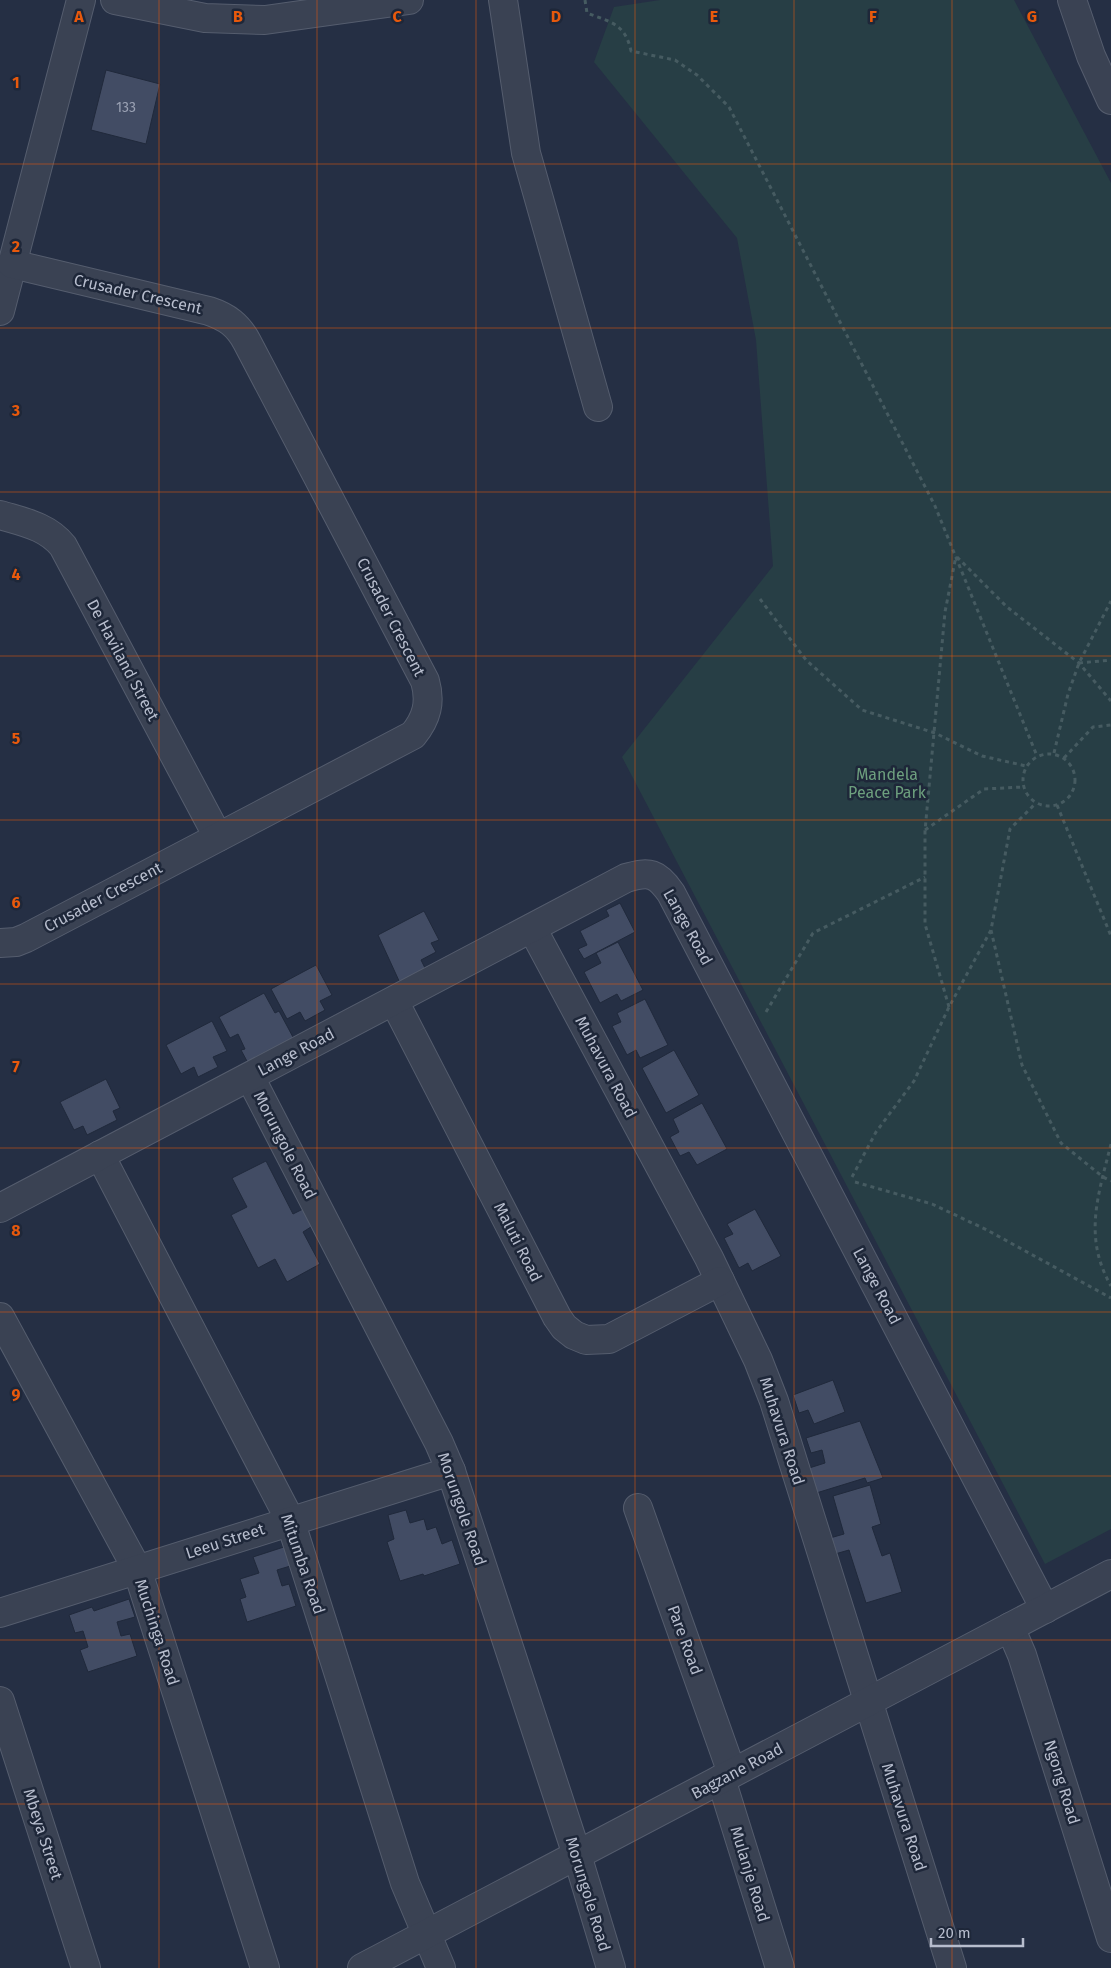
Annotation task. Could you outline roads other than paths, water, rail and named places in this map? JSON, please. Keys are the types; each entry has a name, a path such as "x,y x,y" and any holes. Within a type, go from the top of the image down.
{"street":[{"path":"0,311 81,0"},
{"path":"116,0 205,18 266,20 409,0"},
{"path":"504,0 526,153 598,407"},
{"path":"1072,0 1091,56 1111,100"},
{"name":"Crusader Crescent","path":"0,942 16,942 26,938 413,734 422,724 429,701 424,681 236,324 210,310 12,264"},
{"name":"De Haviland Street","path":"0,515 48,531 63,546 218,837"},
{"name":"Lange Road","path":"0,1208 626,878 640,874 653,874 664,882 671,893 1045,1609"},
{"name":"Muhavura Road","path":"532,928 720,1281 758,1360 774,1401 952,1968"},
{"name":"Maluti Road","path":"394,1001 557,1317 564,1327 574,1335 586,1340 609,1339 720,1281"},
{"name":"Morungole Road","path":"250,1077 439,1442 451,1471 611,1968"},
{"name":"Mitumba Road","path":"100,1155 290,1520 405,1883 441,1968"},
{"name":"Muchinga Road","path":"0,1317 138,1569 265,1968"},
{"name":"Leeu Street","path":"0,1613 290,1520 451,1471"},
{"name":"Pare Road","path":"638,1508 726,1776"},
{"name":"Bagzane Road","path":"362,1968 1111,1574"},
{"name":"Ngong Road","path":"1010,1627 1022,1655 1111,1938"},
{"name":"Mbeya Street","path":"0,1701 86,1968"},
{"name":"Mulanje Road","path":"726,1776 780,1968"}],"park label":[{"name":"Mandela Peace Park","path":"887,783"}]}
